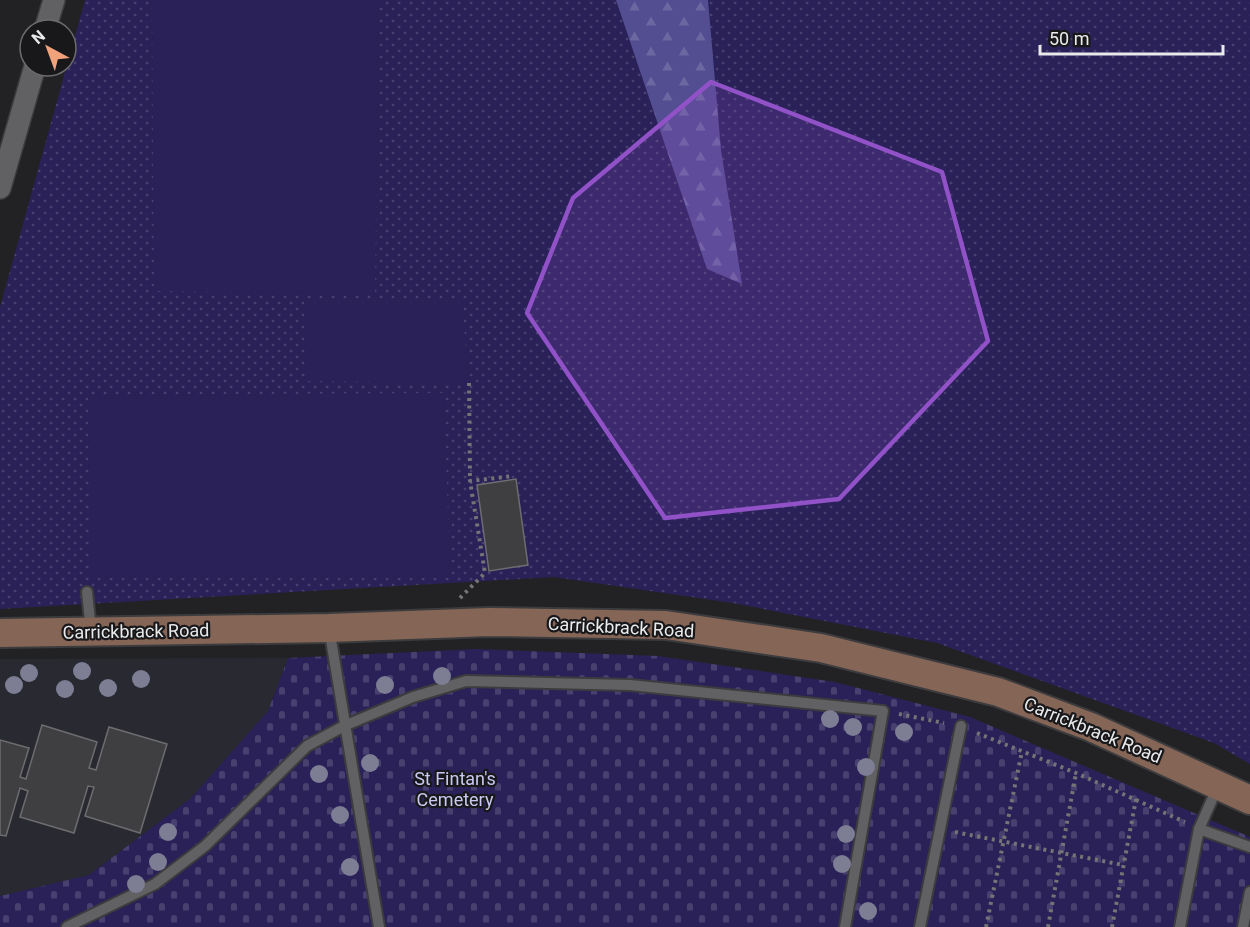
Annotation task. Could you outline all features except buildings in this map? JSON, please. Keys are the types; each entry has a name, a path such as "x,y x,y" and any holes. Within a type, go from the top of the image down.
{"main road":[{"name":"Carrickbrack Road","path":"0,633 329,628 489,622 666,625 821,648 998,692 1091,727 1250,800"}],"street":[{"path":"49,18 54,0"},
{"path":"0,188 32,78"}],"lane":[{"path":"87,592 91,632"},
{"path":"329,628 380,927"},
{"path":"67,927 155,884 206,846 307,746 344,726 413,697 466,681 630,685 883,711 844,927"},
{"path":"920,927 961,726"},
{"path":"1180,927 1199,829 1218,784"},
{"path":"1199,829 1250,846"},
{"path":"1244,927 1250,892"}],"path":[{"path":"460,608 460,597 485,573 470,481 469,383"},
{"path":"470,481 513,476"},
{"path":"883,711 961,726 1076,773 1199,829"},
{"path":"986,927 1022,751"},
{"path":"1048,927 1076,773"},
{"path":"1112,927 1136,799"},
{"path":"940,829 1124,865"}],"highlighted area":[{"path":"711,82 942,172 988,341 839,499 665,518 527,313 573,198"}],"shaded area":[{"path":"288,658 268,711 191,798 89,875 0,896 0,659"}],"green space":[{"path":"85,0 1250,0 1250,764 1214,743 937,643 733,603 554,577 0,609 0,307 63,78 78,78 78,25"},
{"path":"152,0 379,0 375,294 154,291"},
{"path":"616,0 708,0 721,150 742,284 707,269"},
{"path":"304,302 462,302 469,383 305,381"},
{"path":"444,393 450,578 90,578 88,395"},
{"name":"St Fintan's Cemetery","path":"476,649 658,656 835,682 970,717 1250,837 1250,927 0,927 0,896 89,875 191,798 268,711 288,658"}]}
